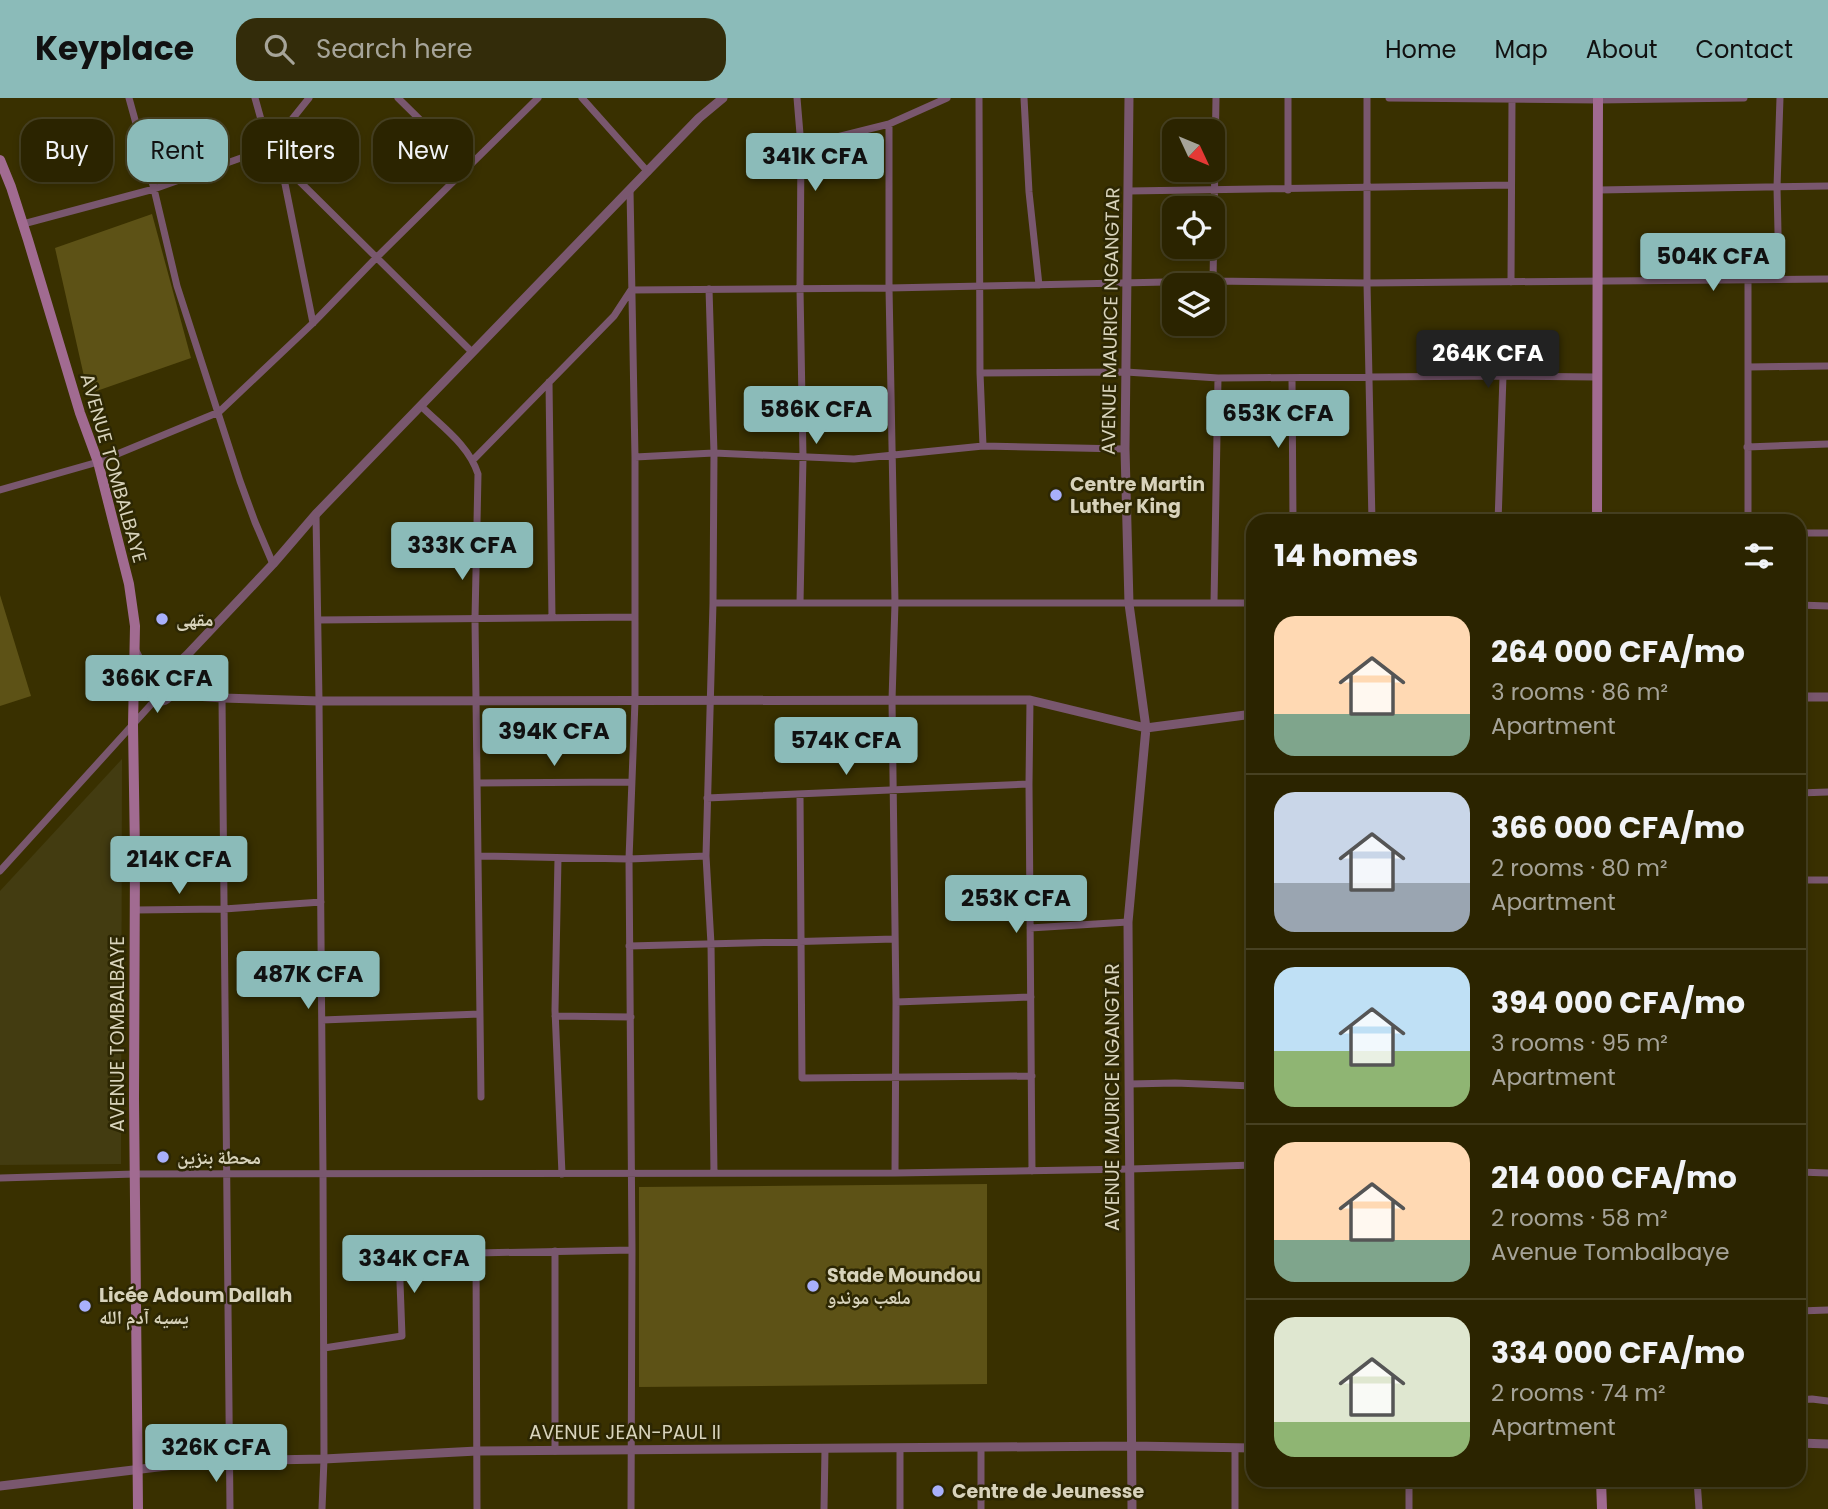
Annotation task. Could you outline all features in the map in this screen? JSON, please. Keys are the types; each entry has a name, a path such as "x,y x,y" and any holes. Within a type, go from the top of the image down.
{"main road":[{"path":"1597,514 1598,99"},
{"name":"AVENUE TOMBALBAYE","path":"0,160 11,187 80,413 98,462 128,584 138,655 133,725 138,1509"},
{"path":"1601,1487 1602,1509"}],"street":[{"path":"129,98 177,286 248,501 273,564"},
{"path":"255,98 261,119"},
{"path":"292,119 309,98"},
{"path":"398,98 419,119"},
{"path":"473,162 538,98"},
{"path":"582,98 648,172"},
{"path":"723,98 699,118 472,352 172,669 166,686 165,700 156,699 152,695 155,683 166,686 222,698 320,701 1030,699 1146,728 1246,715"},
{"path":"797,98 801,146 803,457 800,603"},
{"path":"801,146 888,124 947,98"},
{"path":"979,98 980,373 983,446"},
{"path":"1024,98 1028,192 1039,285"},
{"name":"AVENUE MAURICE NGANGTAR","path":"1129,98 1125,449 1129,604 1146,728 1128,922 1132,1509"},
{"path":"1213,273 1216,98"},
{"path":"1288,98 1288,190"},
{"path":"1367,98 1367,283 1372,514"},
{"path":"1389,98 1744,98"},
{"path":"1779,278 1777,187 1780,98"},
{"path":"1511,282 1512,99"},
{"path":"888,124 895,603 892,700 895,1173"},
{"path":"23,224 154,189 242,158"},
{"path":"285,182 313,323"},
{"path":"300,182 472,352"},
{"path":"0,490 98,462 219,412 313,323 453,182"},
{"path":"1129,191 1511,185"},
{"path":"1599,190 1828,186"},
{"path":"630,190 635,457 635,701 629,859 631,1509"},
{"path":"1748,279 1748,514"},
{"path":"1225,281 1367,283 1828,279"},
{"path":"631,290 1162,282"},
{"path":"709,289 713,603 706,856 711,944 714,1173"},
{"path":"473,460 614,316 631,290"},
{"path":"1748,367 1828,366"},
{"path":"980,373 1126,372 1218,378 1597,377"},
{"path":"1498,514 1503,376"},
{"path":"1214,603 1218,378"},
{"path":"1292,378 1293,514"},
{"path":"549,382 552,618"},
{"path":"421,406 463,447 473,460 478,474 475,619 481,1097"},
{"path":"1747,447 1828,444"},
{"path":"635,457 713,453 853,459 983,446 1125,449"},
{"path":"316,514 323,1174 322,1509"},
{"path":"1806,533 1828,533"},
{"path":"713,603 1246,603"},
{"path":"1806,605 1828,606"},
{"path":"317,620 635,617"},
{"path":"138,655 166,686"},
{"path":"138,655 152,688"},
{"path":"1806,697 1828,697"},
{"path":"222,698 230,1509"},
{"path":"0,870 156,699"},
{"path":"1030,699 1032,1171"},
{"path":"477,783 631,782"},
{"path":"707,798 1029,785"},
{"path":"1806,793 1828,792"},
{"path":"800,794 802,1078 1032,1076"},
{"path":"479,856 629,859 706,856"},
{"path":"558,858 555,1016 562,1174"},
{"path":"1806,880 1828,880"},
{"path":"135,911 224,909 321,902"},
{"path":"1030,928 1128,922"},
{"path":"629,946 895,939"},
{"path":"896,1002 1031,997"},
{"path":"322,1020 480,1014"},
{"path":"555,1016 631,1017"},
{"path":"1130,1084 1246,1086"},
{"path":"0,1178 135,1174 895,1173 1246,1165"},
{"path":"1806,1172 1828,1173"},
{"path":"477,1509 476,1253 632,1250"},
{"path":"555,1251 555,1451"},
{"path":"324,1348 402,1336 399,1255"},
{"path":"1806,1311 1828,1310"},
{"path":"1806,1399 1828,1401"},
{"path":"1806,1443 1828,1444"},
{"name":"AVENUE JEAN-PAUL II","path":"0,1486 230,1459 324,1460 477,1451 1131,1446 1246,1448"},
{"path":"981,1447 981,1509"},
{"path":"900,1448 900,1509"},
{"path":"1235,1448 1235,1509"},
{"path":"824,1509 825,1449"},
{"path":"1409,1487 1409,1509"},
{"path":"1698,1487 1699,1509"}],"shaded area":[{"path":"152,214 191,358 88,394 55,248"},
{"path":"0,595 31,696 0,706"},
{"path":"122,759 121,1164 0,1165 0,891"},
{"name":"Stade Moundou ملعب موندو","path":"987,1184 987,1384 639,1387 639,1187"}],"place":[{"name":"Centre Martin Luther King","path":"1056,495"},
{"name":"مقهى","path":"162,619"},
{"name":"محطة بنزين","path":"163,1157"},
{"name":"Stade Moundou ملعب موندو","path":"813,1286"},
{"name":"Licée Adoum Dallah يسيه آدم الله","path":"85,1306"},
{"name":"Centre de Jeunesse","path":"938,1491"}]}
